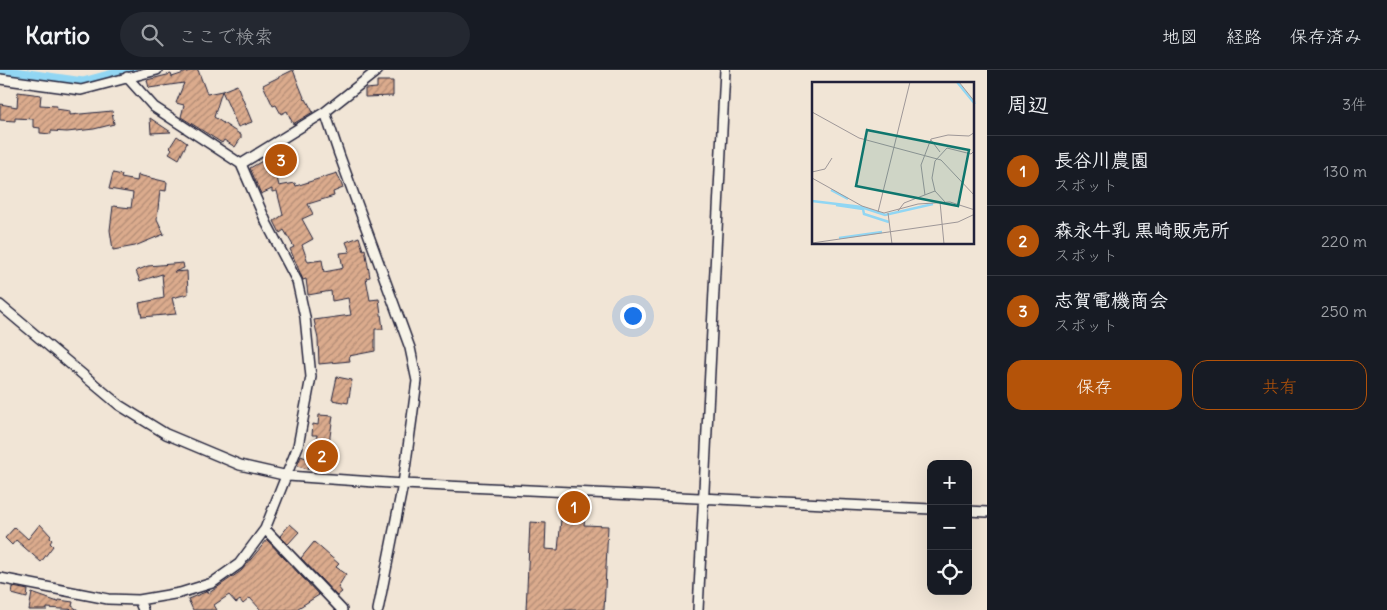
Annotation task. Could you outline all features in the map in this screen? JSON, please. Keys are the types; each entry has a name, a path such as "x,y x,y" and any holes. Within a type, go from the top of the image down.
{"street":[{"path":"0,79 81,90 157,70"},
{"path":"241,164 325,112 378,70"},
{"path":"698,610 725,70"},
{"path":"0,578 108,599 139,600 180,593 212,584 238,564 265,529 288,476 298,446 311,377 305,317 297,282 267,224 241,164 154,107 127,77"},
{"path":"325,112 410,348 418,381 403,484 378,610"},
{"path":"0,306 119,405 166,434 240,465 288,476 403,484 927,509"},
{"path":"972,511 987,512"},
{"path":"265,529 342,610"},
{"path":"139,600 143,610"}],"building":[{"path":"198,70 207,94 222,91 214,117 241,135 235,147 224,140 222,143 181,117 184,105 176,103 184,83 149,88 147,80 171,74 172,77"},
{"path":"293,70 305,100 313,112 293,124 287,111 281,114 276,105 273,106 263,85"},
{"path":"377,81 393,81 393,96 365,97 365,89 377,88"},
{"path":"237,85 252,122 238,127 222,91"},
{"path":"18,92 41,95 40,105 57,106 56,109 70,111 70,115 112,111 114,124 94,129 67,132 51,131 51,134 40,133 40,128 33,127 33,119 15,118 15,121 0,120 0,104 17,107"},
{"path":"150,118 171,132 151,133"},
{"path":"177,136 187,143 179,159 169,153 172,149 170,147"},
{"path":"285,148 294,162 276,173 279,186 295,183 296,186 337,173 343,188 333,192 334,196 308,204 313,214 302,219 313,239 302,245 308,262 322,260 324,272 340,269 343,268 340,253 350,252 346,242 359,237 363,250 365,249 370,277 366,278 370,300 379,299 383,329 375,329 375,351 349,356 350,361 319,364 318,339 314,320 351,315 348,298 332,301 331,291 308,295 306,279 303,280 290,249 294,247 284,230 280,233 274,221 283,215 277,191 272,192 272,189 261,194 250,168"},
{"path":"113,173 122,175 121,178 137,181 138,175 167,182 166,191 160,190 157,219 164,234 135,246 113,250 110,230 113,206 131,208 133,193 109,189"},
{"path":"183,263 184,268 174,272 187,271 188,294 172,298 176,314 142,317 139,303 164,298 162,274 140,281 136,271 148,266"},
{"path":"337,377 352,380 348,403 332,400"},
{"path":"319,415 333,416 329,443 334,444 330,465 312,463 317,435 312,435 313,424 318,425"},
{"path":"301,456 311,460 308,469 297,466"},
{"path":"563,499 587,500 584,525 608,526 604,610 526,610 530,522 546,523 545,549 558,550"},
{"path":"40,524 51,536 52,540 50,543 53,546 41,562 16,540 12,545 5,538 15,527 28,539"},
{"path":"290,524 299,532 288,544 280,536"},
{"path":"267,540 319,595 295,610 261,610 250,598 243,604 240,600 236,603 229,595 214,605 217,610 193,610 188,599 208,591 209,593 241,571"},
{"path":"314,542 339,564 336,567 346,574 338,587 342,592 337,596 301,558"},
{"path":"13,587 28,590 27,598 12,594"},
{"path":"32,593 58,602 59,600 73,602 72,606 78,610 47,608 47,610 29,610"}],"waterway":[{"path":"0,71 83,83 131,70"}],"place":[{"name":"志賀電機商会","path":"281,160"},
{"name":"森永牛乳 黒崎販売所","path":"322,456"},
{"name":"長谷川農園","path":"574,507"}]}
